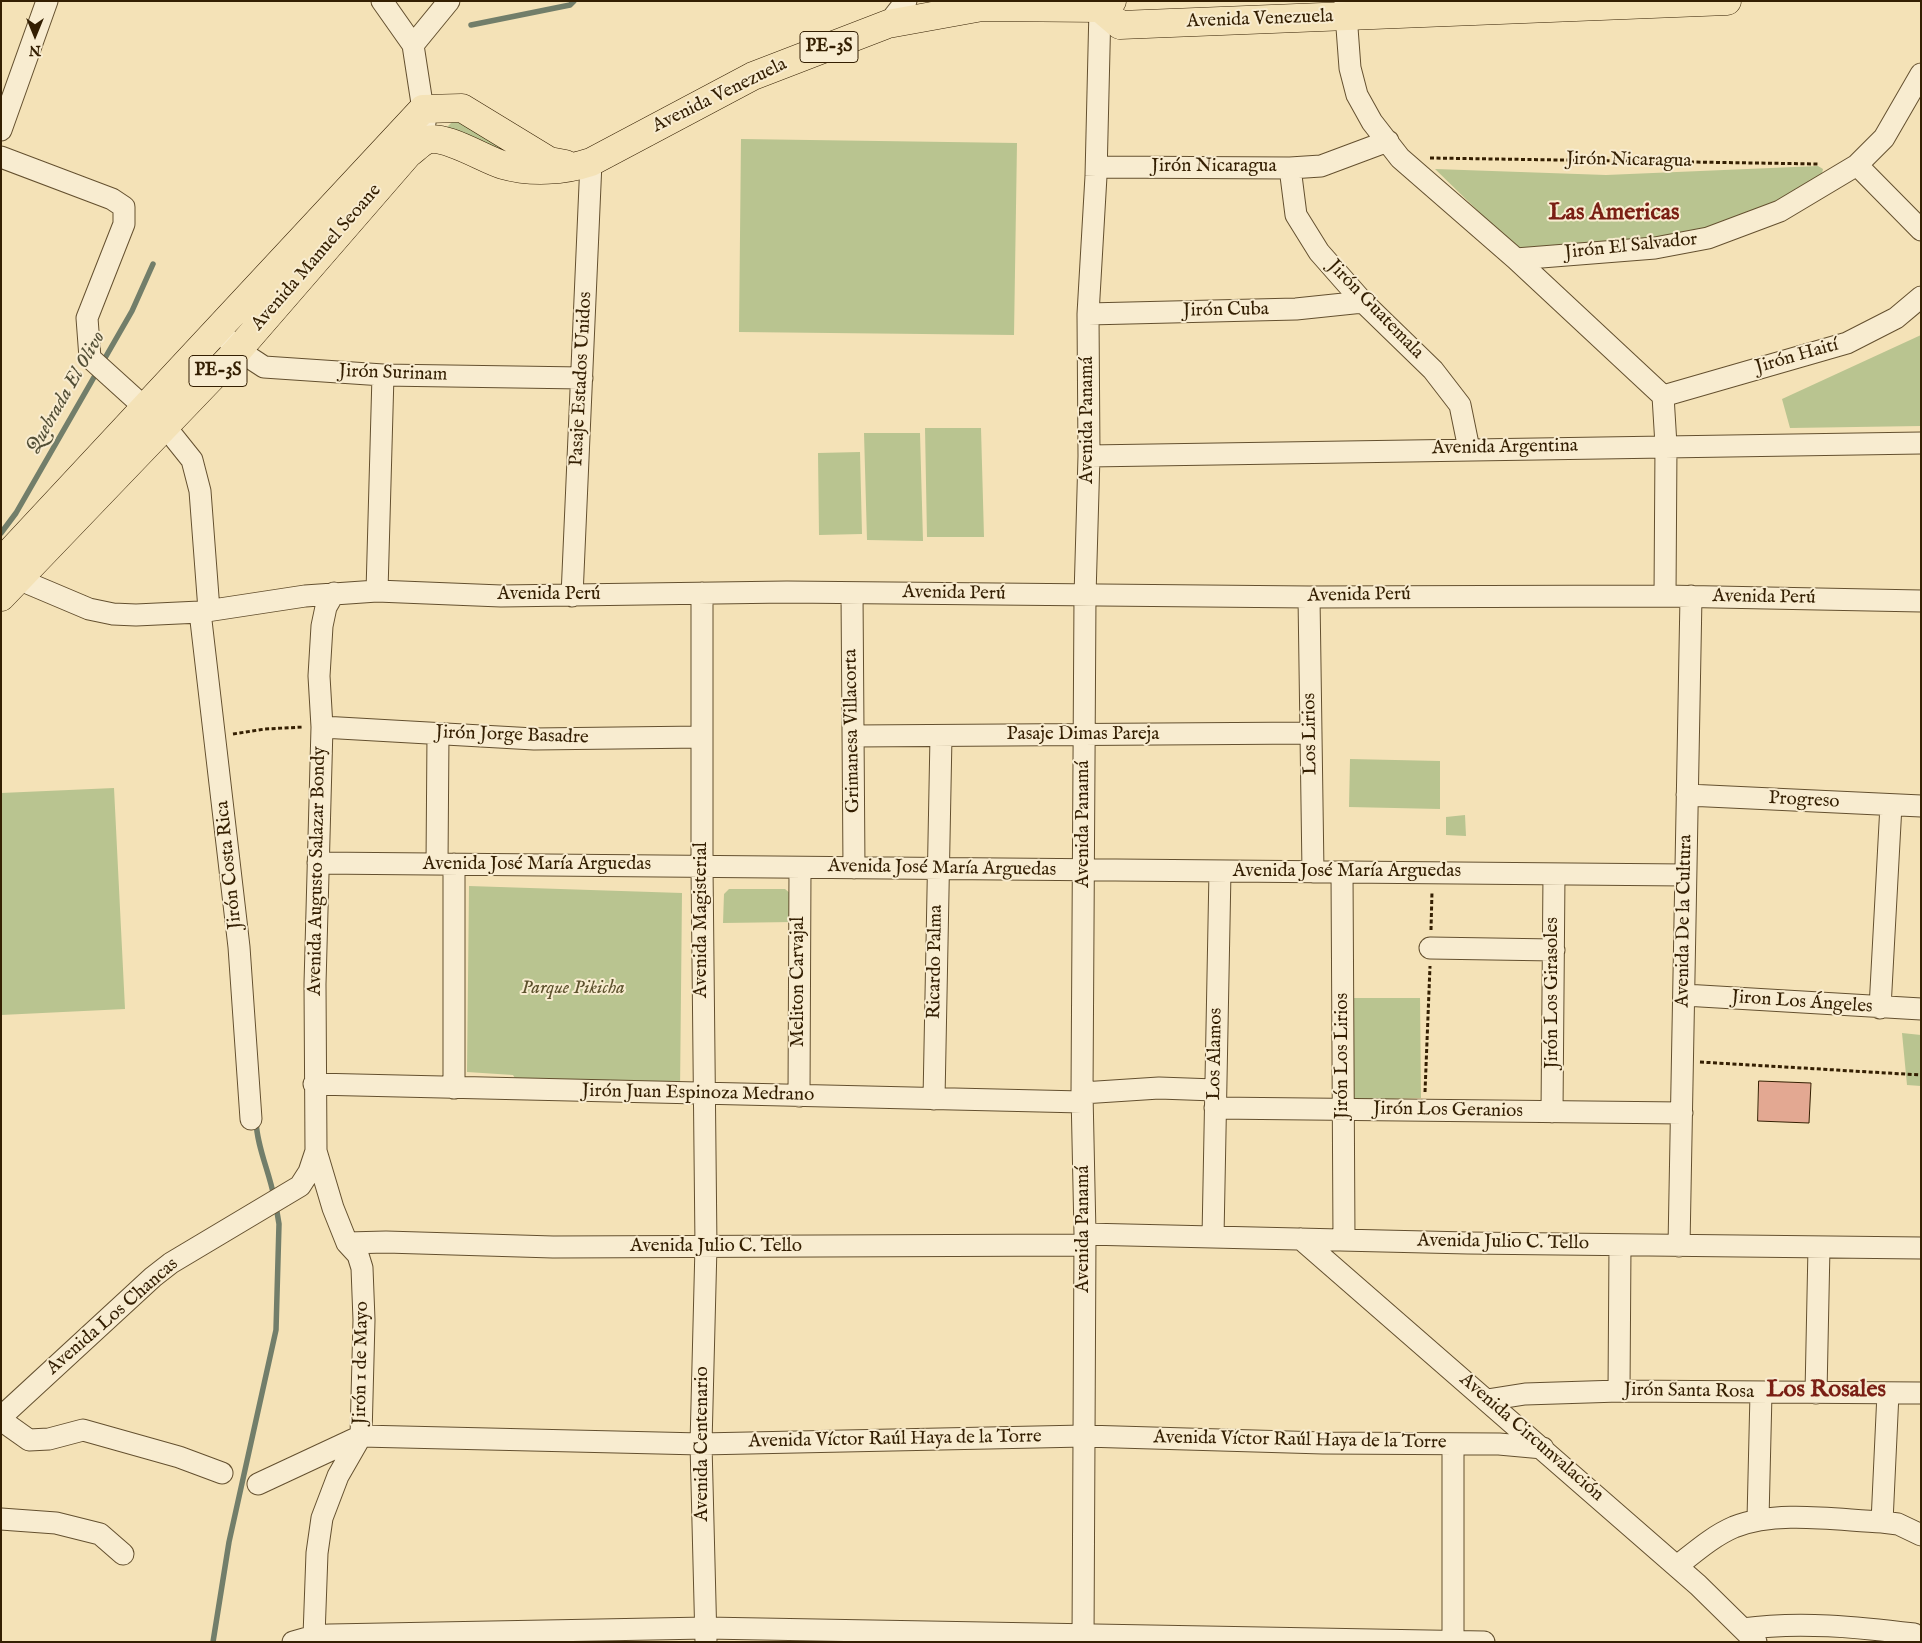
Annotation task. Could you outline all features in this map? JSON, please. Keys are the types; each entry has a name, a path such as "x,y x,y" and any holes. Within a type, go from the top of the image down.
{"highway":[{"name":"Avenida Venezuela","path":"428,140 444,141 503,165 534,170 586,164 753,76 888,24 982,7 1106,4 1120,25 1345,9 1726,1"},
{"path":"423,109 462,108 548,161 586,164"},
{"name":"Avenida Manuel Seoane","path":"5,575 155,416 218,331 423,109"},
{"name":"Avenida Manuel Seoane","path":"155,416 238,350 408,154 428,140"}],"street":[{"path":"1,130 20,72 47,1"},
{"path":"413,45 449,1"},
{"path":"888,24 906,1"},
{"path":"390,3 413,45 428,140"},
{"name":"Avenida Panamá","path":"1083,1638 1085,1240 1082,1098 1088,314 1106,4"},
{"path":"1345,9 1350,68 1357,95 1372,122 1394,149 1663,396 1666,445 1665,596"},
{"name":"Jirón El Salvador","path":"1516,260 1655,248 1708,238 1780,211 1857,165 1884,138 1921,74"},
{"name":"Jirón Nicaragua","path":"1097,167 1290,168 1321,166 1394,149"},
{"name":"Jirón Costa Rica","path":"1,158 112,199 124,207 124,224 87,318 90,358 155,416 186,452 196,471 205,611 239,947 251,1119"},
{"name":"Pasaje Estados Unidos","path":"572,596 582,378 586,164"},
{"path":"1857,165 1921,230"},
{"name":"Jirón Guatemala","path":"1290,168 1296,215 1319,252 1363,302 1433,370 1460,405 1469,449"},
{"name":"Jirón Haití","path":"1663,396 1847,343 1896,318 1921,297"},
{"name":"Jirón Cuba","path":"1088,314 1296,309 1363,302"},
{"name":"Jirón Surinam","path":"218,331 238,350 264,367 383,375 582,378"},
{"path":"377,591 383,375"},
{"name":"Avenida Argentina","path":"1088,456 1921,442"},
{"name":"Avenida Perú","path":"5,575 89,609 113,614 136,615 205,611 334,593 377,591 501,596 852,593 1309,597 1691,596 1921,601"},
{"name":"Avenida Augusto Salazar Bondy","path":"316,1150 314,1084 322,727 319,676 320,643 326,608 334,593"},
{"name":"Avenida Magisterial","path":"702,593 702,867 706,1246"},
{"name":"Grimanesa Villacorta","path":"852,593 854,868"},
{"name":"Avenida De la Cultura","path":"1679,1246 1691,596"},
{"name":"Los Lirios","path":"1309,597 1313,872"},
{"name":"Jirón Jorge Basadre","path":"322,727 534,739 702,737"},
{"path":"438,734 446,864 454,1088"},
{"name":"Pasaje Dimas Pareja","path":"854,736 1311,734"},
{"name":"Ricardo Palma","path":"934,1099 941,736"},
{"name":"Progreso","path":"1687,795 1921,806"},
{"path":"1880,1008 1891,805"},
{"name":"Avenida José María Arguedas","path":"318,863 1685,875"},
{"name":"Meliton Carvajal","path":"799,1096 800,868"},
{"name":"Los Alamos","path":"1213,1236 1220,871"},
{"name":"Jirón Los Lirios","path":"1342,872 1344,1240"},
{"name":"Jirón Los Girasoles","path":"1552,1112 1554,874"},
{"path":"1430,948 1554,950"},
{"name":"Jiron Los Ángeles","path":"1684,995 1921,1009"},
{"name":"Jirón Juan Espinoza Medrano","path":"314,1084 704,1095 934,1099 1082,1098"},
{"name":"Jirón Los Geranios","path":"1082,1098 1159,1088 1215,1099 1344,1109 1682,1113"},
{"name":"Avenida Los Chancas","path":"1,1418 152,1277 171,1263 245,1218 288,1195 300,1186 305,1180 316,1150"},
{"name":"Jirón 1 de Mayo","path":"314,1636 317,1553 322,1518 338,1476 361,1436 364,1320 362,1268 358,1255 347,1243 333,1208 316,1150"},
{"name":"Avenida Julio C. Tello","path":"347,1243 386,1242 553,1247 706,1246 1213,1236 1620,1245 1921,1248"},
{"name":"Avenida Circunvalación","path":"1301,1239 1677,1566 1750,1635"},
{"path":"1619,1391 1620,1245"},
{"name":"Avenida Centenario","path":"706,1246 701,1444 706,1635"},
{"path":"1816,1394 1819,1246"},
{"name":"Jirón Santa Rosa","path":"1487,1400 1525,1394 1619,1391 1816,1394 1921,1393"},
{"path":"1758,1519 1761,1392"},
{"path":"1882,1522 1888,1394"},
{"path":"1,1418 29,1440 49,1439 82,1430 178,1457 222,1473"},
{"name":"Avenida Víctor Raúl Haya de la Torre","path":"258,1484 361,1436 701,1444 1084,1436 1323,1443 1499,1444 1543,1448"},
{"path":"1453,1444 1453,1642"},
{"path":"1,1519 56,1523 100,1534 123,1554"},
{"path":"1677,1566 1706,1543 1732,1528 1758,1519 1882,1522 1898,1524 1921,1535"},
{"path":"1750,1635 1770,1625 1878,1630 1914,1635"},
{"path":"293,1642 314,1636 706,1635 1484,1642"}],"path":[{"name":"Jirón Nicaragua","path":"1394,149 1857,165"},
{"path":"231,735 265,729 322,727"},
{"path":"1425,1110 1433,873"},
{"path":"1682,1061 1921,1075"}],"green space":[{"path":"463,119 512,153 503,153 445,129 454,120"},
{"path":"741,139 1017,143 1014,335 739,332"},
{"path":"1818,166 1823,169 1821,178 1754,212 1712,227 1640,240 1518,250 1435,169 1606,175"},
{"path":"1921,335 1921,426 1790,428 1782,399"},
{"path":"925,428 981,428 984,537 927,537"},
{"path":"864,433 920,433 923,541 867,540"},
{"path":"860,452 862,534 819,535 818,453"},
{"path":"1350,759 1440,761 1440,809 1349,807"},
{"path":"114,788 125,1009 1,1015 1,793"},
{"path":"1465,815 1466,836 1446,835 1446,817"},
{"name":"Parque Pikicha","path":"469,886 682,893 680,1092 519,1085 513,1075 467,1072"},
{"path":"729,889 785,889 791,894 792,922 723,923 724,894"},
{"path":"1352,998 1420,998 1421,1098 1348,1100"},
{"path":"1902,1033 1921,1035 1921,1086 1907,1085"}],"building":[{"path":"1759,1081 1811,1083 1809,1123 1758,1121"}],"waterway":[{"name":"Quebrada El Olivo","path":"471,25 570,5 574,1"},
{"name":"Quebrada El Olivo","path":"1,533 16,513 132,311 153,264"},
{"path":"256,1121 274,1197"},
{"path":"213,1642 229,1542 276,1330 279,1224 276,1206"}],"district":[{"name":"Las Americas","path":"1614,214"},
{"name":"Los Rosales","path":"1826,1391"}]}
